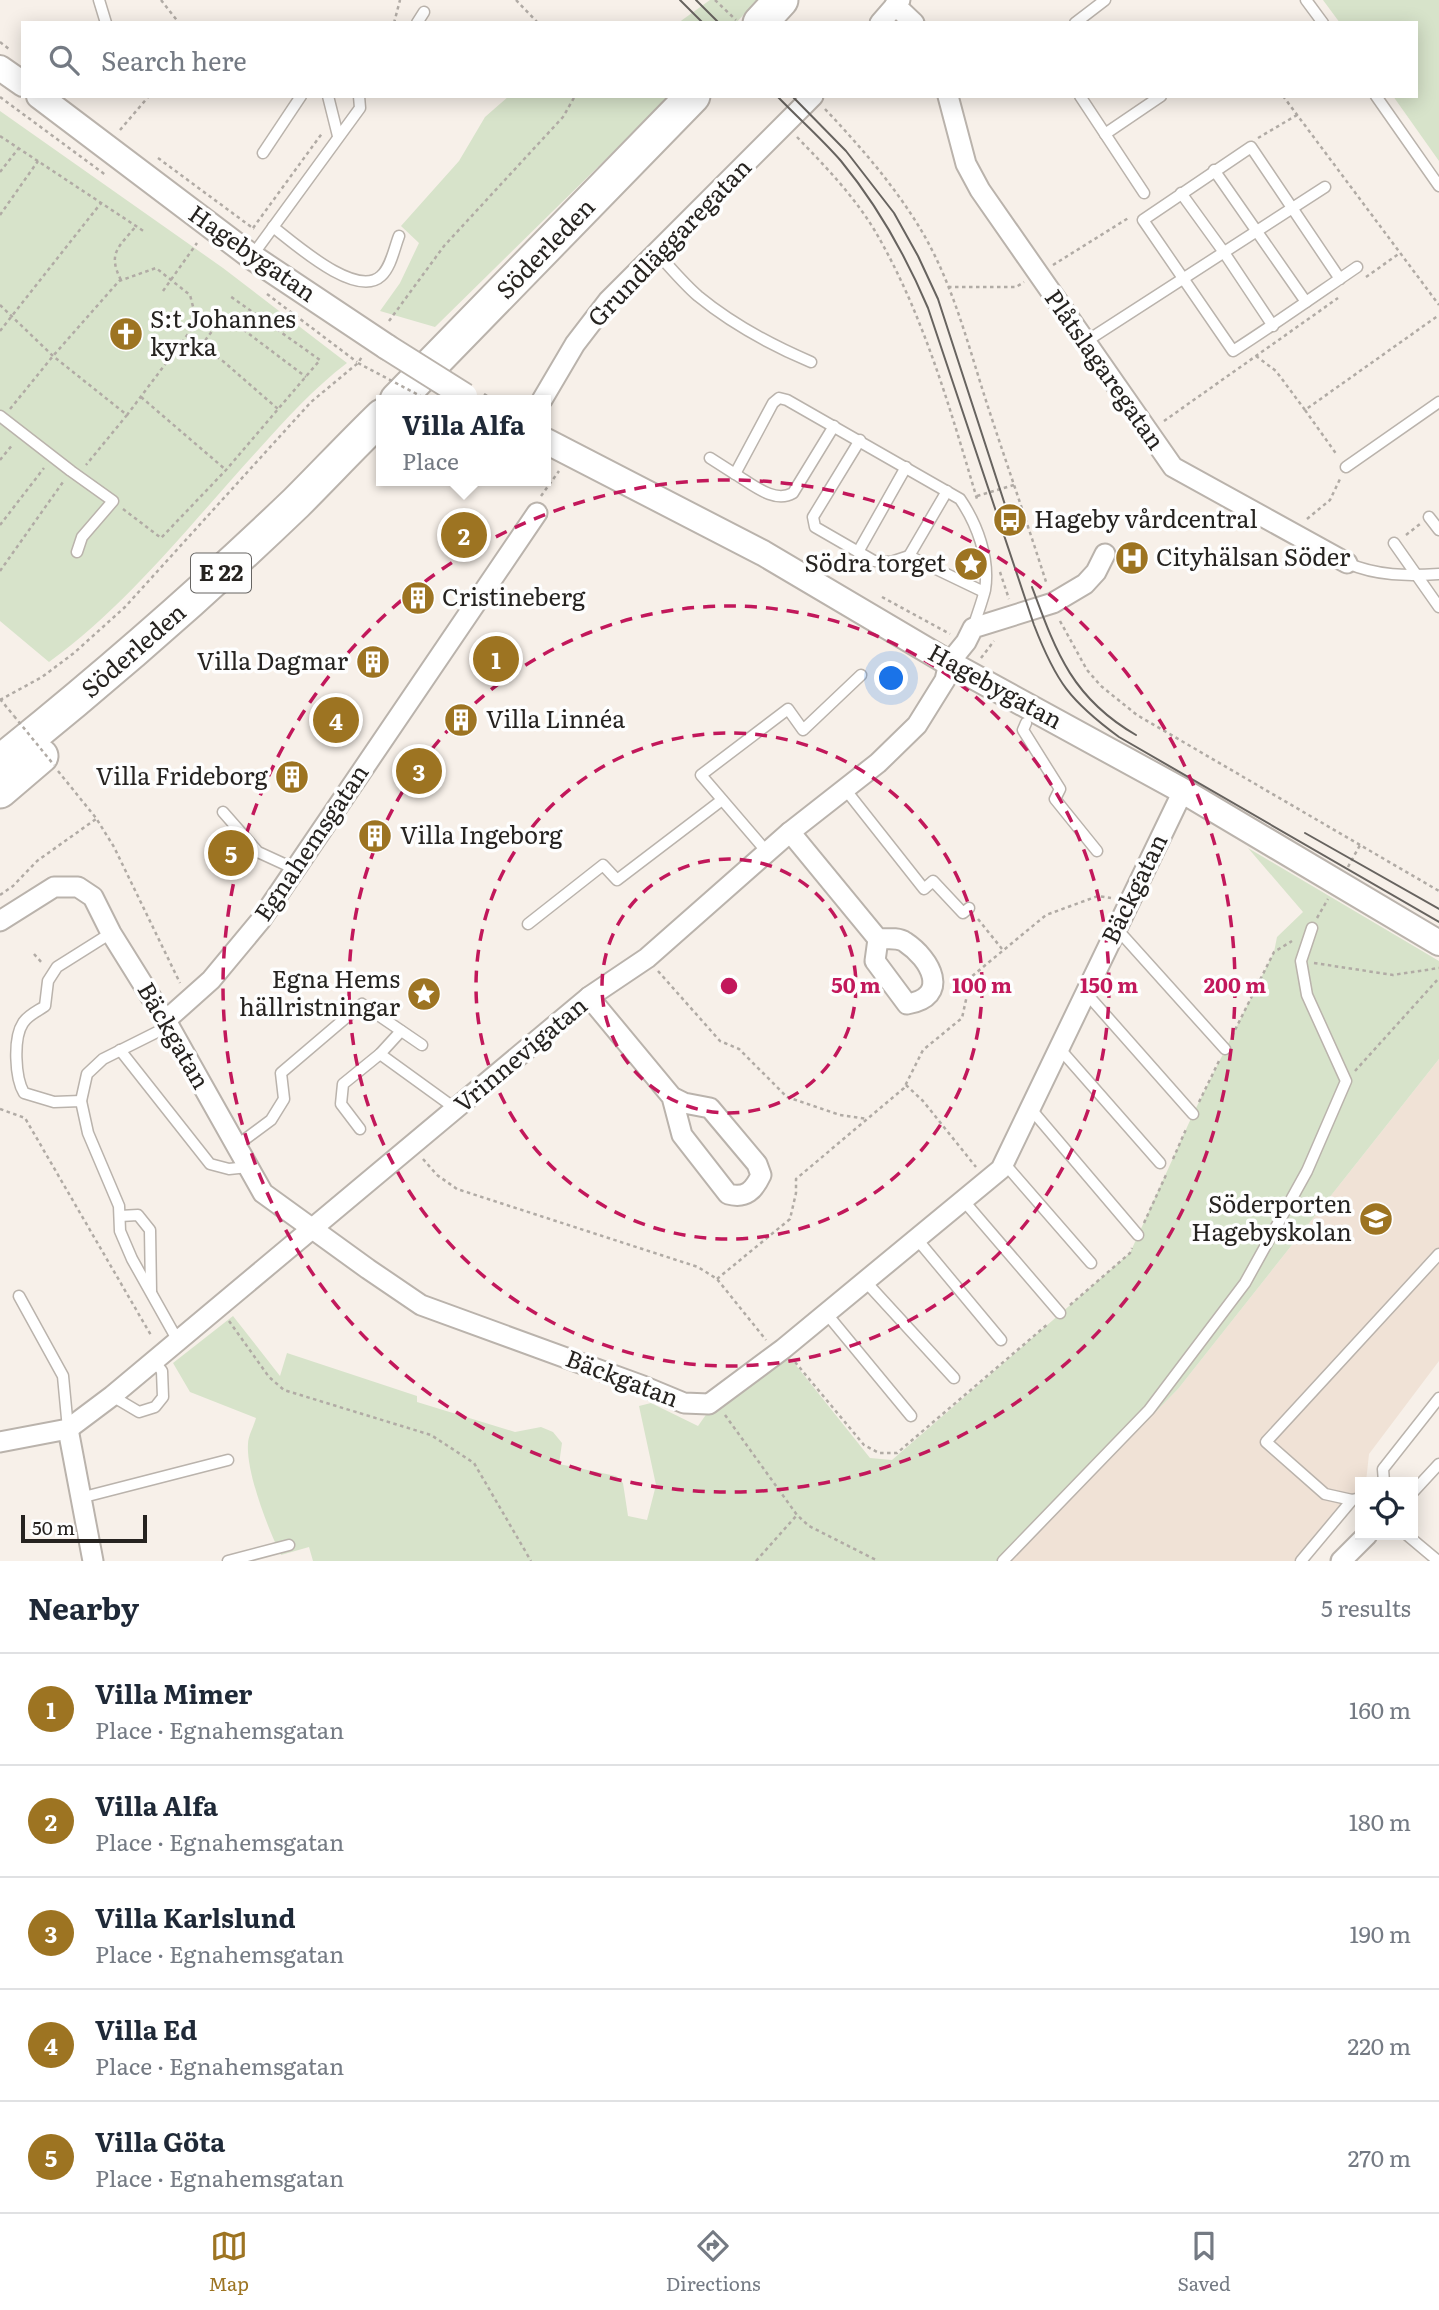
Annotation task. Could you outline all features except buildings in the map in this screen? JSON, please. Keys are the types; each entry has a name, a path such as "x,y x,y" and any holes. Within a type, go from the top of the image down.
{"highway":[{"path":"750,21 781,0"},
{"path":"787,21 806,0"},
{"name":"Söderleden","path":"402,395 691,98"},
{"name":"Söderleden","path":"432,395 717,98"},
{"name":"Söderleden","path":"0,762 99,682 204,588 376,422"},
{"name":"Söderleden","path":"0,791 160,656 316,512 376,450"}],"street":[{"path":"882,21 898,3 912,21"},
{"path":"0,68 21,83"},
{"name":"Plåtslagaregatan","path":"951,98 966,164 980,190 1173,467 1347,563"},
{"name":"Hagebygatan","path":"48,99 252,257 381,342 471,395"},
{"name":"Grundläggaregatan","path":"545,395 575,344 608,300 785,124 817,101"},
{"name":"Hagebygatan","path":"551,444 763,553 949,663 1183,791 1439,943"},
{"name":"Egnahemsgatan","path":"167,1024 211,981 260,920 537,513"},
{"path":"973,628 1014,616 1056,610 1096,572 1105,554"},
{"name":"Vrinnevigatan","path":"0,1442 68,1429 158,1358 589,997 647,958 790,832 878,763 918,725 945,681 949,663 966,642 973,628"},
{"name":"Bäckgatan","path":"0,921 54,887 78,887 93,897 111,933 167,1024 263,1193 368,1269 421,1305 643,1386 684,1404 709,1404 780,1351 1001,1169 1183,791"},
{"path":"790,832 878,939"},
{"path":"589,997 672,1097 684,1103 710,1108 757,1164 761,1175 756,1186 747,1195 728,1194 682,1135 672,1097"},
{"path":"68,1429 93,1561"},
{"path":"1342,1561 1362,1540"}],"lane":[{"path":"99,0 105,21"},
{"path":"1078,21 1105,0"},
{"path":"1306,0 1322,21"},
{"path":"417,21 424,12"},
{"path":"263,153 300,98"},
{"path":"328,98 338,136"},
{"path":"359,98 360,108"},
{"path":"252,257 367,98"},
{"path":"1081,98 1144,193"},
{"path":"1105,134 1158,98"},
{"path":"1377,98 1439,187"},
{"path":"1340,279 1251,146 1143,220 1233,351 1273,326 1306,302 1340,279 1357,267"},
{"path":"1214,170 1306,302"},
{"path":"1085,342 1325,187"},
{"path":"1181,193 1273,326"},
{"path":"273,228 309,254 357,282 371,282 381,276 389,264 399,236"},
{"path":"656,252 696,294 726,317 781,349 811,362"},
{"path":"735,474 773,403 779,398 860,440 960,499 972,517 984,554 984,592 973,628"},
{"path":"1346,467 1439,402"},
{"path":"1,417 113,501 82,537 77,552"},
{"path":"710,458 774,497 784,498 793,493 834,426"},
{"path":"860,440 813,517 815,527 874,561 891,562 909,556 947,491"},
{"path":"858,552 906,467"},
{"path":"1429,517 1439,530"},
{"path":"1394,543 1439,607"},
{"path":"909,556 984,592"},
{"path":"1347,563 1382,574 1439,574"},
{"path":"767,852 701,775 788,709 803,730 861,675"},
{"path":"1026,723 1023,730 1060,789 1055,799 1097,851"},
{"path":"845,789 923,889 933,881 963,914 969,908"},
{"path":"528,924 603,865 617,880 722,800"},
{"path":"223,812 258,852 295,869"},
{"path":"1116,928 1226,1049"},
{"path":"1003,1561 1149,1410 1245,1283 1307,1171 1346,1081 1307,995 1301,961 1312,928"},
{"path":"81,1101 54,1102 24,1093 18,1082 18,1034 24,1020 46,1006 48,981 57,967 111,933"},
{"path":"1085,992 1193,1114"},
{"path":"236,1146 271,1120 284,1099 281,1073 362,1004 422,1045"},
{"path":"167,1024 103,1059 87,1074 81,1101 88,1133 120,1206 120,1231 132,1259 178,1341"},
{"path":"360,1129 341,1104 343,1084 380,1054 401,1031"},
{"path":"1059,1047 1160,1163"},
{"path":"120,1051 210,1164 229,1169 247,1167"},
{"path":"380,1054 456,1109"},
{"path":"1030,1108 1138,1235"},
{"path":"1004,1163 1091,1263"},
{"path":"963,1200 1060,1313"},
{"path":"120,1216 138,1216 150,1230 151,1294"},
{"path":"916,1238 1001,1340"},
{"path":"1355,1499 1325,1494 1266,1442 1439,1254"},
{"path":"865,1281 954,1378"},
{"path":"19,1296 63,1376 68,1429"},
{"path":"826,1313 911,1416"},
{"path":"113,1395 139,1412 155,1408 163,1397 162,1370 158,1358"},
{"path":"1384,1477 1383,1469 1439,1398"},
{"path":"80,1497 228,1460"},
{"path":"1418,1487 1439,1464"},
{"path":"1301,1561 1355,1500"},
{"path":"1413,1540 1438,1561"},
{"path":"228,1561 289,1545"}],"path":[{"path":"161,0 177,21"},
{"path":"395,21 400,0"},
{"path":"516,0 536,21"},
{"path":"715,0 746,21"},
{"path":"120,130 147,98"},
{"path":"189,1002 120,858 96,818 0,699 43,677 125,607 311,402 381,342 444,246 563,117 574,98"},
{"path":"1284,98 1439,304"},
{"path":"817,101 864,150 919,225 966,331 1056,610 1087,670 1101,686 1137,715 1439,891"},
{"path":"226,208 253,228 332,118"},
{"path":"785,124 834,175 873,229 904,285 928,347 979,506"},
{"path":"0,136 145,232"},
{"path":"0,172 18,149"},
{"path":"0,215 38,161"},
{"path":"0,331 101,203"},
{"path":"121,280 113,259 116,251 136,226"},
{"path":"163,291 200,240"},
{"path":"1358,284 1400,253"},
{"path":"0,571 74,474 127,415 197,322 190,295 156,268 121,280 1,417"},
{"path":"948,287 1016,287 1028,280"},
{"path":"1147,433 1347,291"},
{"path":"113,501 160,538 226,470 320,360 230,296"},
{"path":"0,305 53,356 127,415"},
{"path":"201,346 224,315 306,377"},
{"path":"1305,410 1439,315"},
{"path":"187,335 278,409"},
{"path":"1256,356 1276,371 1346,467 1330,500 1299,525"},
{"path":"358,362 418,395"},
{"path":"141,397 226,470"},
{"path":"0,460 22,433"},
{"path":"0,525 52,457"},
{"path":"977,496 1015,485"},
{"path":"0,515 5,519"},
{"path":"1394,543 1429,517"},
{"path":"999,569 1014,616"},
{"path":"0,895 13,886 37,861 96,818"},
{"path":"1171,1162 1274,952 1312,928 1329,895"},
{"path":"717,1279 790,1219 796,1179 906,1085 923,1051 962,1018 971,977 1046,915 1098,896 1129,903"},
{"path":"969,908 1003,950"},
{"path":"647,958 720,1041 739,1049 787,1097 840,1115 867,1119"},
{"path":"1301,961 1392,975 1439,968"},
{"path":"1346,1081 1439,978"},
{"path":"906,1085 923,1101 987,1181"},
{"path":"0,1109 25,1118 158,1358"},
{"path":"412,1146 436,1175 457,1189 698,1267 717,1279 864,1445 879,1452 897,1453 1130,1253 1166,1174"},
{"path":"225,1315 270,1377 284,1390 431,1435 474,1463 531,1561"},
{"path":"715,1400 797,1515 810,1526 878,1561"},
{"path":"756,1561 797,1515"}],"shaded area":[{"name":"Söderporten Hagebyskolan","path":"1439,1059 1439,1361 1369,1454 1367,1477 1355,1477 1355,1503 1307,1561 1010,1561 1178,1389"}],"green space":[{"path":"710,0 757,0 738,21 681,21"},
{"path":"1323,0 1439,0 1439,161 1394,98 1418,98 1418,21 1339,21"},
{"path":"507,98 668,98 435,327 380,311 400,283 419,243 401,226 459,161 485,117"},
{"path":"0,111 223,268 347,363 290,415 133,588 79,639 49,662 0,621"},
{"path":"1248,848 1439,961 1439,1059 1178,1389 1010,1561 313,1561 309,1547 281,1555 264,1516 250,1470 248,1441 256,1418 190,1392 173,1363 233,1316 280,1376 287,1353 417,1396 417,1402 515,1432 541,1427 553,1432 562,1443 559,1464 616,1476 623,1483 628,1516 647,1520 656,1485 639,1406 651,1403 698,1426 710,1409 783,1349 870,1458 892,1460 1130,1253 1193,1114 1274,952 1277,937 1303,912"}],"tram line":[{"path":"680,0 701,21"},
{"path":"696,0 717,21"},
{"path":"779,98 854,178 879,213 910,269 928,308 1034,625 1066,689 1088,712 1119,737 1439,922"},
{"path":"794,98 846,151 894,213 918,256 938,299 1008,514"},
{"path":"1032,587 1049,632 1069,672 1096,705 1136,735"},
{"path":"1305,833 1439,909"}],"place":[{"name":"S:t Johannes kyrka","path":"126,334"},
{"name":"Hageby vårdcentral","path":"1010,520"},
{"name":"Villa Alfa","path":"464,535"},
{"name":"Cityhälsan Söder","path":"1132,558"},
{"name":"Södra torget","path":"971,564"},
{"name":"Cristineberg","path":"418,598"},
{"name":"Villa Mimer","path":"496,659"},
{"name":"Villa Dagmar","path":"373,662"},
{"name":"Villa Ed","path":"336,720"},
{"name":"Villa Linnéa","path":"461,720"},
{"name":"Villa Karlslund","path":"419,771"},
{"name":"Villa Frideborg","path":"292,777"},
{"name":"Villa Ingeborg","path":"375,836"},
{"name":"Villa Göta","path":"231,853"},
{"name":"Egna Hems hällristningar","path":"424,994"},
{"name":"Söderporten Hagebyskolan","path":"1376,1219"}]}
